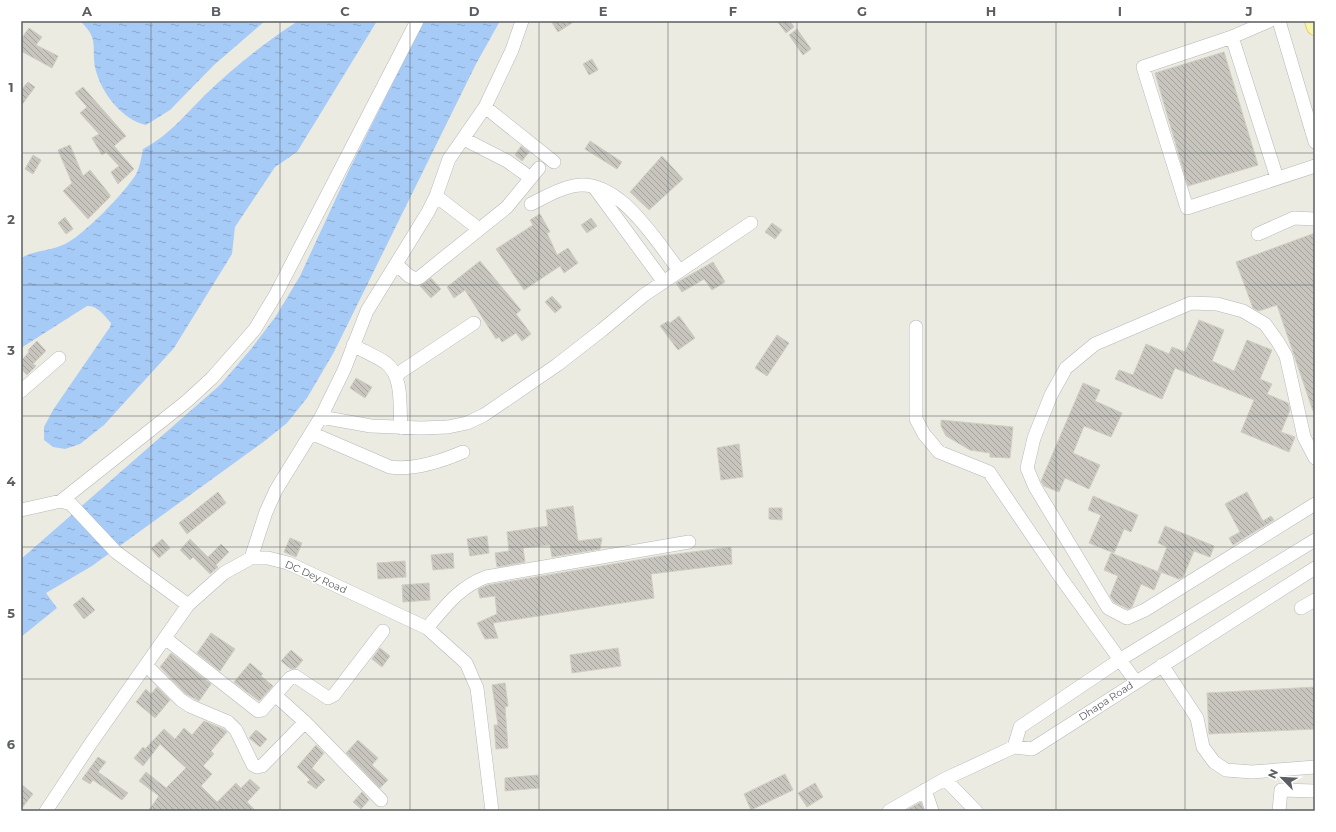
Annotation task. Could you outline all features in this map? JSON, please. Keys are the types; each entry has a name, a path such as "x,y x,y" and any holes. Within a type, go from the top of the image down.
{"main road":[{"path":"1313,21 1315,27"}],"street":[{"path":"21,510 66,502 187,401 231,358 255,329 283,282 417,21"},
{"path":"46,811 75,766 188,605 224,573 251,558 266,512 276,490 321,417 344,370 367,311 436,196 449,159 485,107 512,50 522,21"},
{"path":"1269,21 1232,37 1143,67 1186,208 1315,166"},
{"path":"1279,21 1315,142"},
{"path":"1232,37 1277,178"},
{"path":"485,107 554,162"},
{"path":"396,264 408,276 416,279 506,207 535,173 507,161 464,138"},
{"path":"531,204 575,185 594,187 617,197 634,213 679,270"},
{"path":"594,187 663,281"},
{"path":"436,196 479,229"},
{"path":"1258,234 1294,218 1315,219"},
{"path":"321,417 371,426 401,428 448,427 467,422 484,415 557,365 663,281 751,223"},
{"path":"1315,458 1304,437 1286,356 1265,324 1243,310 1217,304 1190,303 1095,344 1066,368 1048,402 1034,438 1028,468 1035,487 1108,608 1127,618 1145,610 1315,504"},
{"path":"396,375 474,323"},
{"path":"916,327 916,419 924,434 939,452 989,472 1061,578 1121,659 1136,682"},
{"path":"353,345 386,363 396,375 401,428"},
{"path":"21,391 59,358"},
{"path":"311,433 390,467 402,469 451,457 463,452"},
{"path":"66,502 116,552 188,605"},
{"path":"1014,747 1020,727 1121,659 1315,540"},
{"path":"427,628 449,601 463,588 486,577 689,542"},
{"name":"DC Dey Road","path":"251,558 268,558 288,563 427,628 466,663 477,688 492,811"},
{"name":"Dhapa Road","path":"889,811 945,779 1014,747 1032,749 1315,568"},
{"path":"1301,608 1315,600"},
{"path":"165,638 258,711 262,710 290,678 295,676 328,698 334,695 383,631"},
{"path":"146,665 181,700 190,706 228,722 236,730 253,765 257,767 262,766 305,722"},
{"path":"1162,665 1197,718 1203,747 1214,762 1226,770 1252,772 1315,767"},
{"path":"275,695 305,722 381,800"},
{"path":"945,779 976,811"},
{"path":"925,790 932,811"},
{"path":"1279,811 1281,790 1315,791"}],"water":[{"path":"80,21 265,21 214,65 170,110 146,125 129,118 108,97 96,71 94,63 93,39 91,34"},
{"path":"298,21 377,21 297,152 275,167 235,227 232,254 174,348 104,425 80,444 65,449 53,447 44,440 44,427 53,410 110,327 111,323 97,309 87,306 21,348 21,258 32,253 65,244 83,232 112,203 135,176 143,149 152,144 168,131 238,65"},
{"path":"424,21 500,21 476,64 334,352 307,398 287,423 262,443 92,566 46,593 57,608 21,637 21,559 220,385 251,349 276,316 300,276 350,168"}],"building":[{"path":"551,21 575,21 558,32"},
{"path":"777,21 790,21 794,27 786,33"},
{"path":"29,28 42,37 36,45 58,56 52,68 21,51 21,39"},
{"path":"797,29 811,49 803,55 789,35"},
{"path":"1224,52 1258,165 1188,186 1155,73"},
{"path":"592,59 598,70 589,75 583,64"},
{"path":"28,82 35,87 21,106 21,90"},
{"path":"83,87 126,136 114,146 134,169 118,184 111,172 119,166 106,152 102,155 92,138 99,134 80,113 87,107 75,93"},
{"path":"590,141 622,162 617,169 585,149"},
{"path":"70,145 83,176 90,170 110,195 110,197 88,219 63,191 72,183 58,150"},
{"path":"521,146 529,152 522,161 515,155"},
{"path":"33,155 41,160 33,174 25,169"},
{"path":"662,156 683,179 649,210 630,192"},
{"path":"540,214 550,232 547,233 557,255 568,248 578,263 564,273 560,266 524,290 496,249 533,225 530,220"},
{"path":"65,217 73,229 66,234 58,223"},
{"path":"591,218 597,226 587,233 581,225"},
{"path":"772,223 782,230 775,239 765,232"},
{"path":"1315,233 1315,411 1313,411 1277,305 1259,311 1253,308 1236,262"},
{"path":"480,261 521,310 516,314 531,334 522,341 516,333 502,342 499,337 496,339 465,290 454,298 447,287"},
{"path":"713,262 725,282 712,290 704,279 682,292 676,283"},
{"path":"431,278 441,289 431,298 420,286"},
{"path":"552,296 562,307 555,313 545,302"},
{"path":"679,316 695,338 678,350 660,326 668,321 670,323"},
{"path":"1199,320 1224,330 1212,361 1234,371 1247,340 1272,350 1260,379 1272,384 1267,394 1288,403 1290,410 1281,432 1295,437 1289,452 1241,432 1254,400 1175,368 1162,399 1115,379 1119,370 1133,375 1146,344 1169,354 1172,347 1185,352"},
{"path":"777,335 789,343 767,376 755,368"},
{"path":"37,341 46,351 33,364 36,366 27,375 21,369 21,361 29,352 28,350"},
{"path":"356,378 372,387 365,398 350,388"},
{"path":"1083,383 1100,390 1095,401 1122,413 1111,437 1084,426 1073,453 1100,465 1089,489 1065,478 1059,492 1044,486 1041,481"},
{"path":"941,420 1013,427 1010,458 990,457 990,453 970,450 946,436 941,426"},
{"path":"739,444 743,477 721,480 717,448"},
{"path":"218,492 226,503 187,534 179,523"},
{"path":"1247,492 1263,521 1271,516 1274,520 1233,545 1229,538 1240,532 1225,504"},
{"path":"1093,496 1138,515 1131,532 1124,529 1114,553 1089,543 1101,515 1088,510"},
{"path":"573,506 578,541 602,538 600,549 552,557 550,545 523,548 525,562 497,567 495,553 509,551 507,532 548,526 546,510"},
{"path":"769,508 782,508 782,520 769,519"},
{"path":"1165,526 1214,546 1210,557 1194,551 1183,577 1179,579 1158,571 1167,547 1158,543"},
{"path":"487,536 489,553 470,556 467,539"},
{"path":"290,538 302,543 296,557 284,552"},
{"path":"162,539 170,548 159,558 151,549"},
{"path":"190,539 208,557 221,544 229,552 216,565 218,567 210,574 193,557 190,560 180,550"},
{"path":"731,547 732,564 651,574 654,598 493,623 498,638 485,639 477,623 497,614 495,596 480,598 478,589 488,585 661,556"},
{"path":"453,553 454,568 433,570 431,555"},
{"path":"1111,553 1161,573 1154,590 1141,584 1132,607 1128,609 1114,602 1110,596 1118,576 1104,570"},
{"path":"405,561 406,577 378,579 377,563"},
{"path":"429,583 430,600 403,602 402,585"},
{"path":"83,597 95,610 84,619 73,605"},
{"path":"211,633 235,649 220,671 197,653"},
{"path":"380,648 390,656 382,667 372,659"},
{"path":"618,648 621,666 572,673 570,655"},
{"path":"291,650 303,660 296,668 291,669 281,661"},
{"path":"171,653 211,684 199,701 186,694 160,667"},
{"path":"250,663 263,674 261,676 273,686 259,701 234,682"},
{"path":"505,683 508,706 505,707 508,748 496,749 494,725 498,725 492,685"},
{"path":"157,687 170,700 155,718 136,702 146,689 151,694"},
{"path":"1315,687 1315,729 1209,734 1207,693"},
{"path":"204,721 227,732 211,751 214,754 203,766 212,774 201,786 217,802 236,783 241,788 250,779 260,788 247,802 256,811 148,811 159,796 139,781 146,772 166,788 186,768 160,744 143,766 134,758 143,747 145,749 164,729 175,739 184,728 192,735"},
{"path":"256,730 267,739 260,747 249,738"},
{"path":"358,740 378,758 372,765 388,780 380,788 346,753"},
{"path":"316,745 324,753 312,768 325,780 316,789 307,782 310,780 297,767"},
{"path":"98,757 106,762 98,772 128,793 122,800 93,780 90,784 82,779"},
{"path":"785,774 793,790 751,810 744,794"},
{"path":"538,775 539,788 505,791 505,778"},
{"path":"815,783 823,797 807,807 798,793"},
{"path":"21,784 33,794 21,809"},
{"path":"362,792 369,800 361,809 353,802"},
{"path":"921,802 924,811 905,811"}]}
